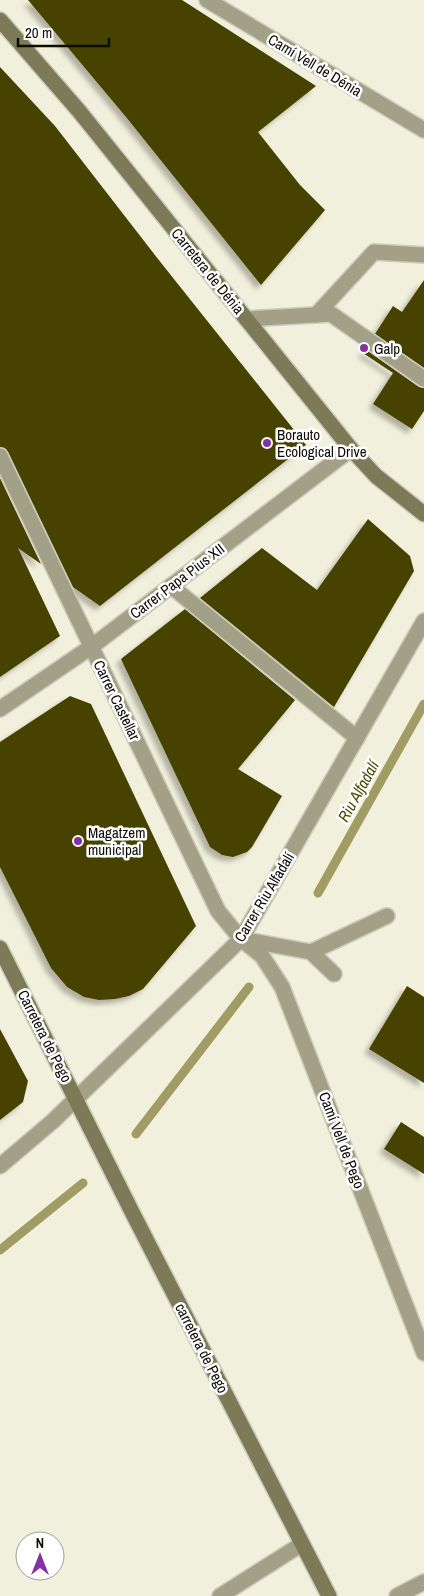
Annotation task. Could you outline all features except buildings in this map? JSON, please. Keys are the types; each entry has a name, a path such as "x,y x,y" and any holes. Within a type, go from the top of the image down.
{"main road":[{"name":"Carretera de Dénia","path":"0,20 79,110 351,449 376,476 424,514"},
{"name":"Carretera de Pego","path":"0,948 76,1098"},
{"name":"carretera de Pego","path":"76,1098 131,1210 329,1596"}],"street":[{"name":"Camí Vell de Dénia","path":"207,0 424,130"},
{"path":"316,315 374,252 424,255"},
{"path":"246,319 331,314 424,379"},
{"name":"Carrer Papa Pius XII","path":"0,709 91,647 351,449"},
{"name":"Carrer Castellar","path":"0,456 218,911 241,939"},
{"path":"171,586 357,738"},
{"name":"Carrer Riu Alfadalí","path":"0,1166 53,1122 241,939 424,621"},
{"path":"311,952 387,916"},
{"path":"241,939 311,952 334,974"},
{"name":"Camí Vell de Pego","path":"241,939 262,956 282,987 424,1353"},
{"path":"220,1596 302,1544"},
{"path":"397,1596 416,1589"}],"waterway":[{"name":"Riu Alfadalí","path":"318,893 424,704"},
{"name":"Riu Alfadalí","path":"136,1134 249,987"},
{"name":"Riu Alfadalí","path":"0,1250 83,1183"}],"place":[{"name":"Galp","path":"364,348"},
{"name":"Borauto Ecological Drive","path":"267,443"},
{"name":"Magatzem municipal","path":"78,841"}]}
